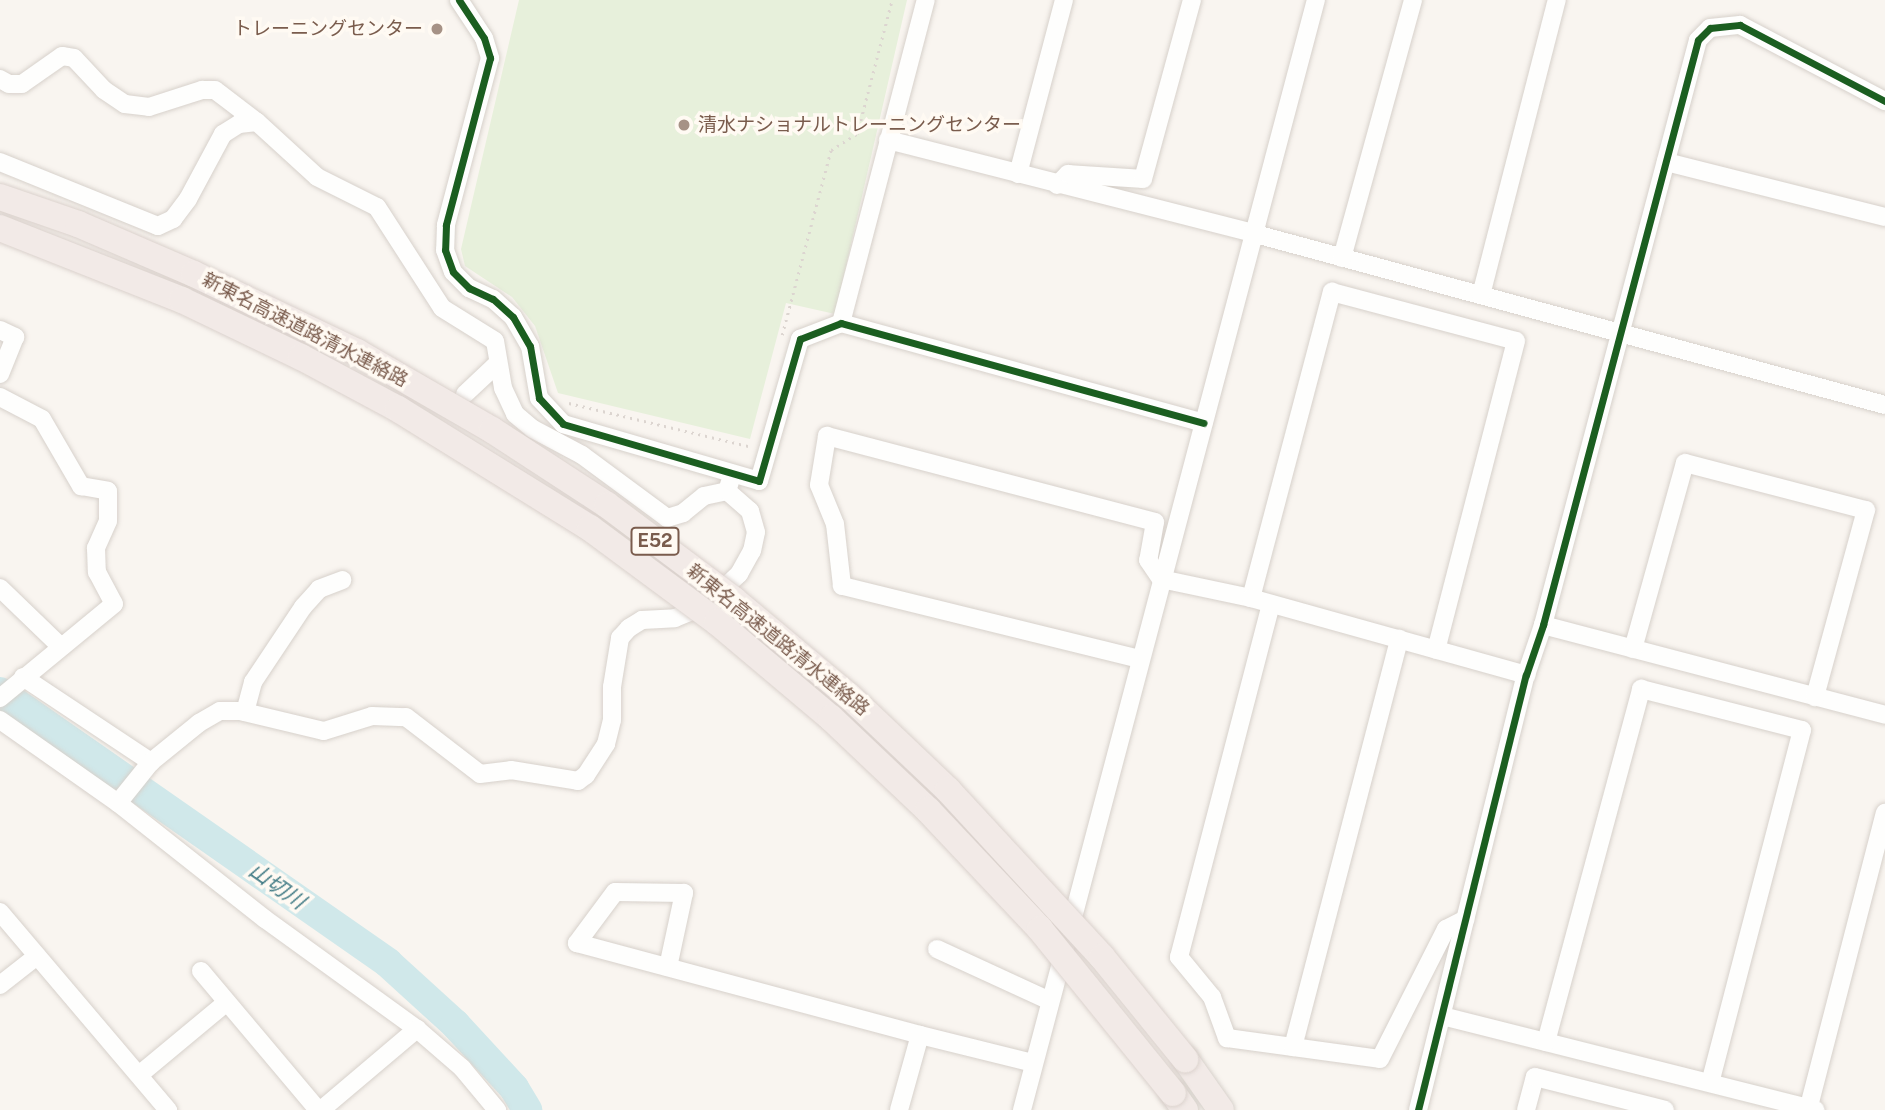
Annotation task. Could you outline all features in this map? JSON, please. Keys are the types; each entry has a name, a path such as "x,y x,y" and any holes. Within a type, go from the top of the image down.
{"highway":[{"name":"新東名高速道路清水連絡路","path":"0,197 78,224 194,274 357,352 492,430 607,505 744,608 850,697 948,790 1102,957 1185,1059 1221,1110"},
{"name":"新東名高速道路清水連絡路","path":"0,228 182,300 301,357 398,409 600,536 727,631 831,718 928,810 1040,929 1179,1102"}],"street":[{"path":"122,799 149,764 199,723 219,711 245,712 324,731 372,716 406,717 480,774 511,770 578,781 586,775 606,744 612,720 612,687 620,638 642,620 675,618 705,606 739,574 752,551 755,532 750,511 730,483 563,424 539,398 530,346 513,317 493,299 469,288 453,272 445,250 446,225 490,58 484,38 459,0"},
{"path":"841,323 926,0"},
{"path":"1018,174 1064,0"},
{"path":"1057,185 1068,173 1143,179 1192,0"},
{"path":"1022,1110 1252,233 1316,0"},
{"path":"1342,258 1413,0"},
{"path":"1482,295 1557,0"},
{"path":"1418,1110 1526,675 1543,625 1698,40 1710,28 1740,25 1885,101"},
{"path":"0,79 9,84 22,84 62,56 74,58 104,90 125,104 149,107 202,90 215,90 257,122 317,177 377,206 442,308 495,341 503,388 515,414 533,429 582,455 667,518 683,513 704,496 730,483 759,481 800,339 841,323 1203,423"},
{"path":"0,162 158,226 173,219 188,200 223,134 239,124 257,122"},
{"path":"888,140 1252,233 1885,405"},
{"path":"1666,162 1885,217"},
{"path":"1251,598 1332,292 1516,341 1436,650"},
{"path":"0,330 15,337 0,374"},
{"path":"465,394 481,376 497,364"},
{"path":"0,397 42,419 81,486 108,491 108,521 96,548 96,572 114,604 0,698"},
{"path":"1140,659 842,586 835,524 819,485 827,436 1155,522 1148,560 1161,579 1251,598 1526,675"},
{"path":"1633,649 1685,463 1866,510 1815,696"},
{"path":"245,712 253,681 303,607 318,589 342,580"},
{"path":"0,588 61,647"},
{"path":"1271,604 1179,957 1213,997 1227,1038 1380,1059 1446,929 1466,919"},
{"path":"1543,625 1885,715"},
{"path":"1293,1047 1399,639"},
{"path":"21,680 149,764"},
{"path":"1546,1042 1641,689 1802,730 1710,1082"},
{"path":"0,720 122,799 265,919 417,1029 462,1068 498,1110"},
{"path":"1442,1016 1811,1109 1885,813"},
{"path":"668,967 684,893 615,892 577,943 920,1035 1033,1063"},
{"path":"0,912 168,1110"},
{"path":"937,949 1050,1001"},
{"path":"0,985 37,956"},
{"path":"201,971 319,1110 417,1029"},
{"path":"139,1075 227,1002"},
{"path":"899,1110 920,1035"},
{"path":"1526,1110 1535,1077 1665,1110"}],"path":[{"path":"779,344 831,150 857,134 892,0"},
{"path":"557,401 751,448 755,435"}],"green space":[{"name":"清水ナショナルトレーニングセンター","path":"519,0 907,0 835,314 786,303 750,439 558,393 535,326 512,297 465,266 461,249"}],"waterway":[{"name":"山切川","path":"0,692 388,963 455,1024 514,1088 527,1110"}],"cycle path":[{"path":"459,0 484,38 490,58 446,225 445,250 453,272 469,288 493,299 513,317 530,346 539,398 563,424 759,481 800,339 841,323 1203,423"},
{"path":"1418,1110 1526,675 1543,625 1698,40 1710,28 1740,25 1885,101"}],"place":[{"name":"トレーニングセンター","path":"437,29"},
{"name":"清水ナショナルトレーニングセンター","path":"684,125"}]}
